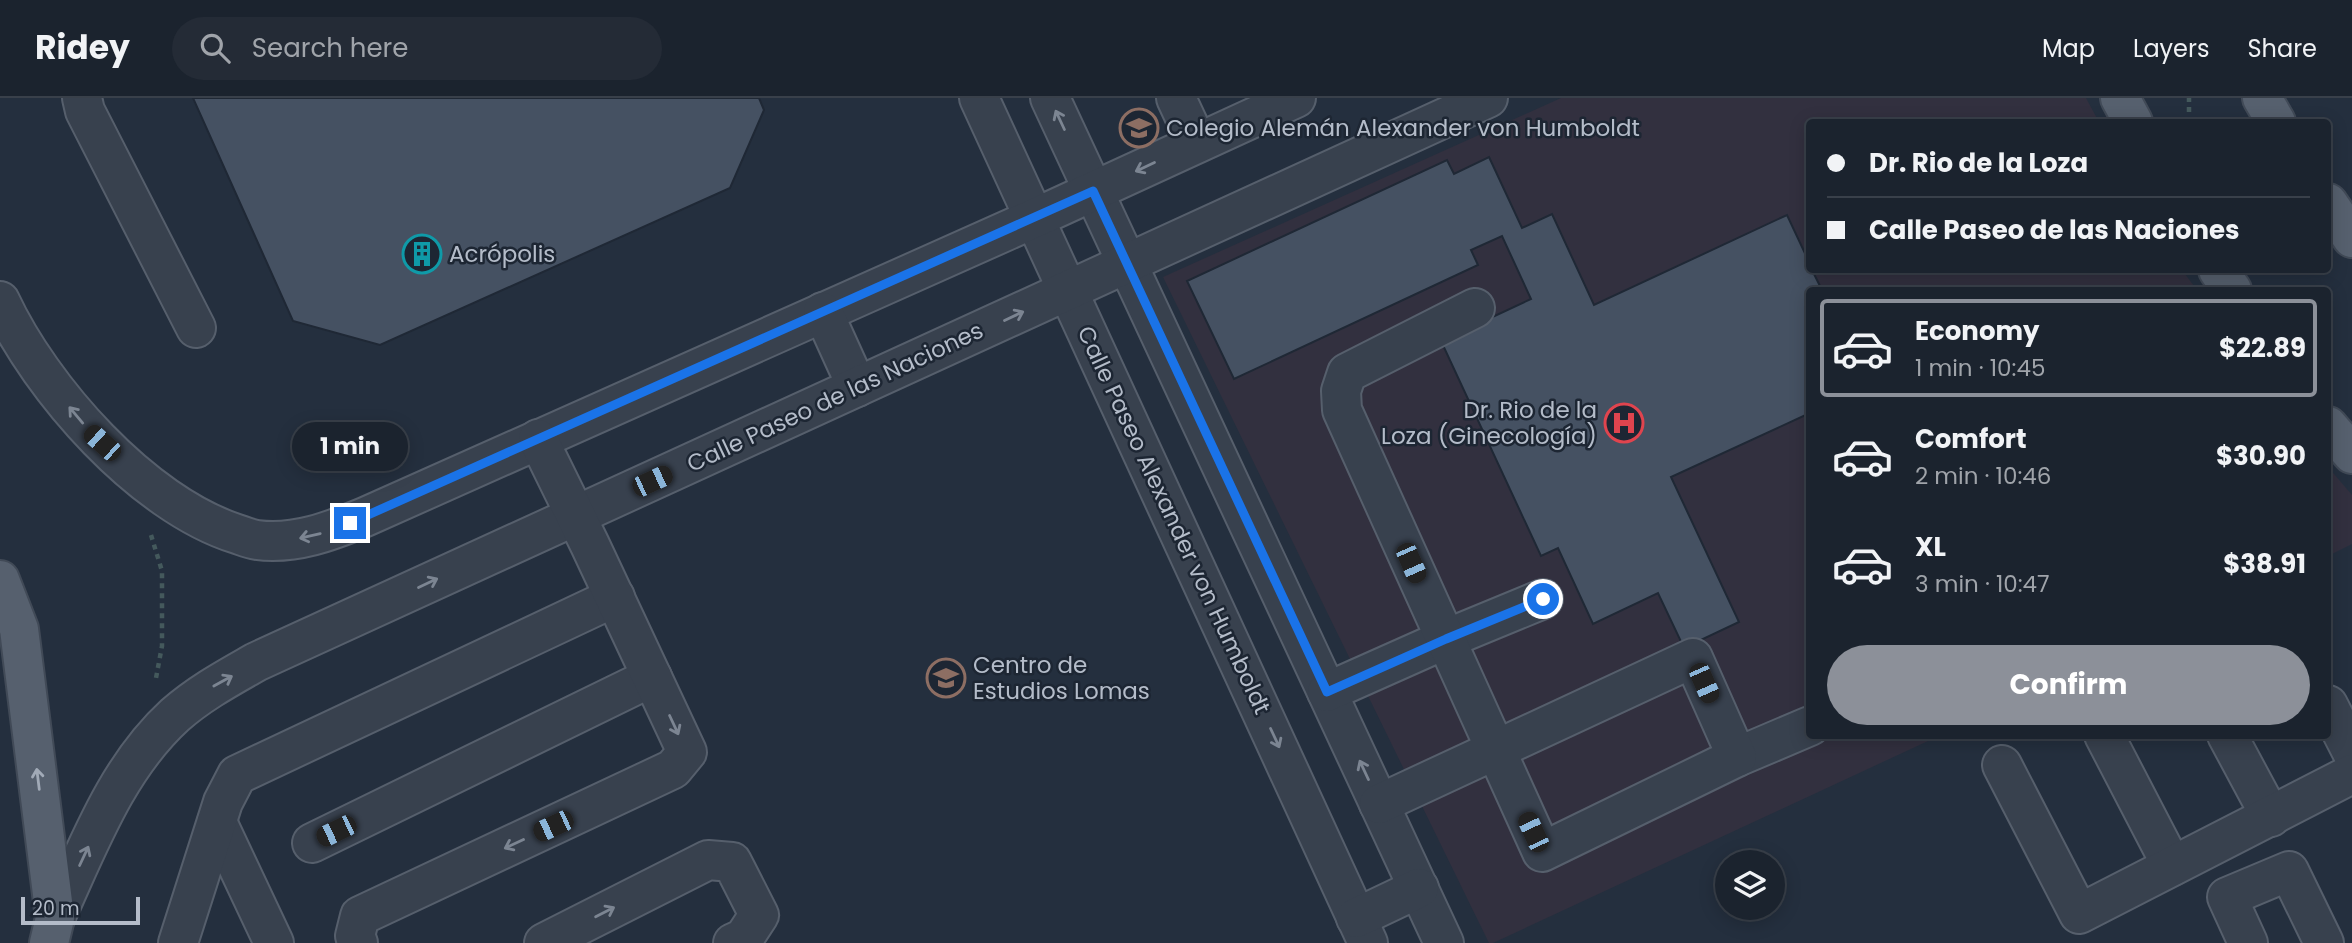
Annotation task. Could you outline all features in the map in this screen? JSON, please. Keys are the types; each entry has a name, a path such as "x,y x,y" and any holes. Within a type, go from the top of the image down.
{"main road":[{"path":"2119,98 2131,119"},
{"path":"2262,98 2274,119"},
{"path":"2331,207 2352,238"},
{"path":"2331,430 2352,454"},
{"path":"0,580 19,629 52,930"}],"street":[{"path":"82,98 85,111 196,328"},
{"name":"Calle Paseo Alexander von Humboldt","path":"979,98 1362,931"},
{"path":"1050,98 1444,943"},
{"path":"1176,98 1197,142"},
{"path":"0,300 37,365 62,400 88,430 172,503 216,527 257,540 303,539 335,529 538,439 1035,218 1296,98"},
{"name":"Calle Paseo de las Naciones","path":"52,930 110,799 143,751 175,716 201,695 256,662 1488,98"},
{"path":"1475,308 1347,373 1341,391 1342,410 1542,852 1738,757 1806,728"},
{"path":"823,312 858,387"},
{"path":"358,943 355,936 360,916 673,769 687,752 538,439"},
{"path":"178,943 223,802 236,775 615,597"},
{"path":"1327,692 1543,599"},
{"path":"1379,804 1693,658 1738,757"},
{"path":"312,843 652,677"},
{"path":"2331,711 2352,752"},
{"path":"2106,739 2172,866"},
{"path":"2229,739 2271,817"},
{"path":"2002,765 2079,914 2352,774"},
{"path":"217,822 274,943"},
{"path":"544,943 708,860 732,862 759,915 744,938 733,943"},
{"path":"2248,943 2227,897 2289,872 2324,943"},
{"path":"1362,931 1419,888"}],"path":[{"path":"2189,98 2189,119"},
{"path":"150,533 162,571 162,646 155,685"}],"shaded area":[{"path":"1561,98 2086,98 2097,119 1806,119 1806,273 2184,273 2195,287 1806,287 1806,739 1932,739 1489,943 1163,277"},
{"path":"2331,470 2352,495 2352,544 2331,554"}],"building":[{"name":"Acrópolis","path":"193,98 759,98 764,110 730,188 380,345 293,321"},
{"path":"1489,157 1522,228 1552,214 1594,305 1787,215 1806,255 1806,273 1814,273 1820,287 1806,287 1806,415 1671,477 1739,622 1684,648 1658,593 1593,624 1558,548 1541,556 1441,341 1531,299 1502,236 1471,250 1478,265 1234,379 1187,281 1447,160 1454,174"}],"place":[{"name":"Colegio Alemán Alexander von Humboldt","path":"1139,128"},
{"name":"Acrópolis","path":"422,254"},
{"name":"Dr. Rio de la Loza (Ginecología)","path":"1624,423"},
{"name":"Centro de Estudios Lomas","path":"946,678"}],"route":[{"path":"350,523 1093,191 1327,692 1543,599"}]}
